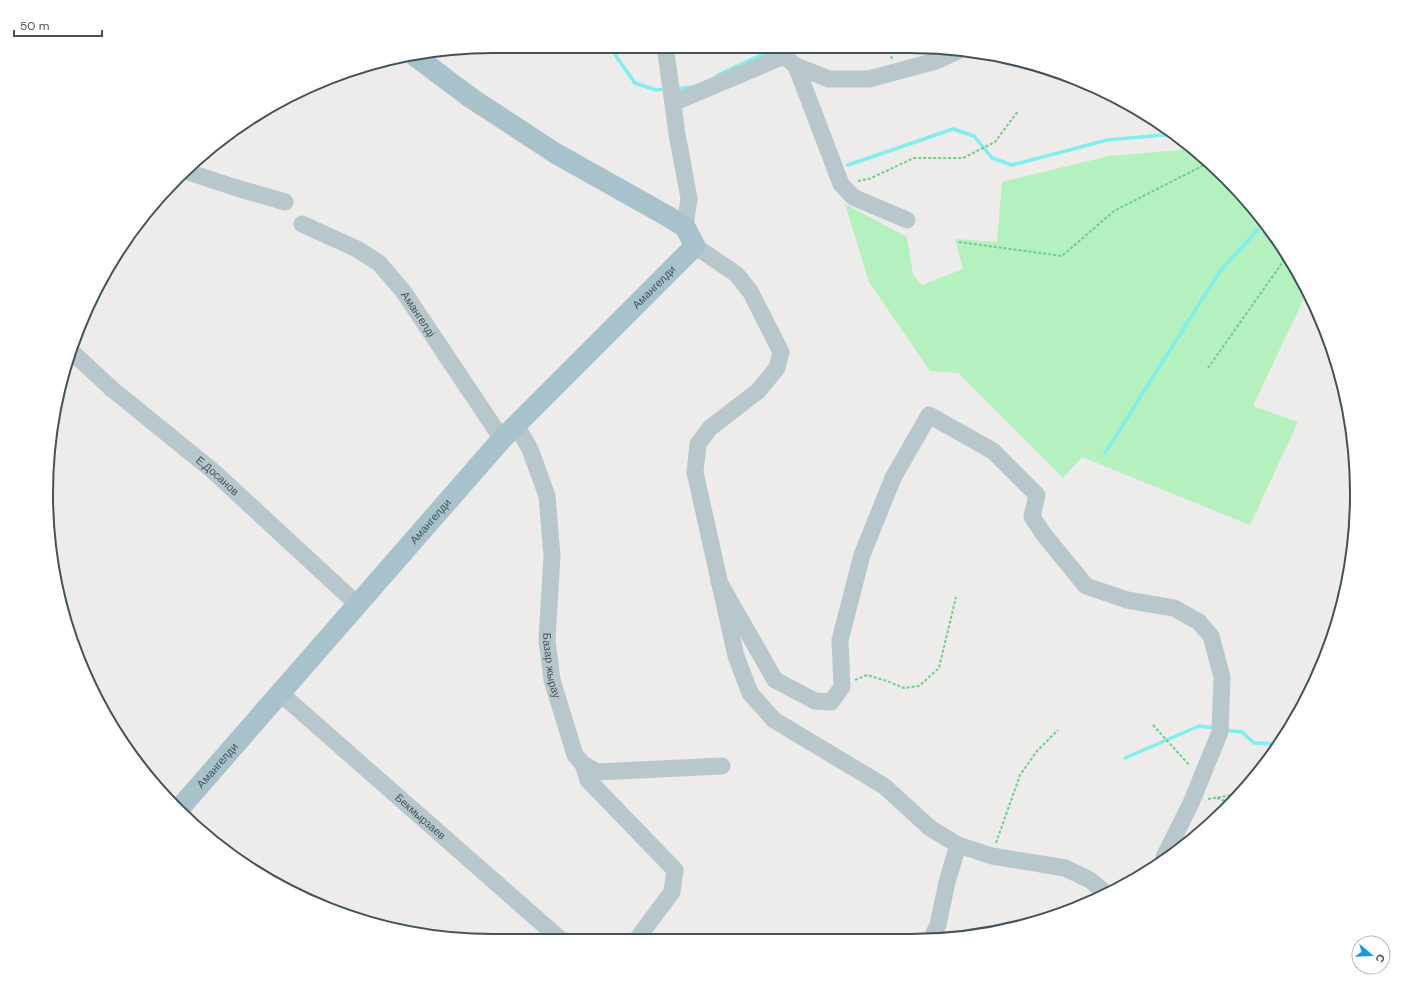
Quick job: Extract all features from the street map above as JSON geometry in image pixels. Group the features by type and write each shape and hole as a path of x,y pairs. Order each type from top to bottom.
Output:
{"main road":[{"path":"419,59 471,98 555,153 670,216 685,227 695,246"},
{"name":"Амангелди","path":"183,806 509,432 695,246"}],"street":[{"path":"666,53 677,134 689,198 685,227"},
{"path":"673,103 784,56 796,66 829,79 869,80 936,61 949,55"},
{"path":"796,66 840,184 853,197 907,220"},
{"path":"191,173 285,202"},
{"name":"Амангелді","path":"302,224 357,249 379,263 403,291 509,432"},
{"path":"695,246 736,274 750,291 781,352 777,368 758,391 710,428 698,444 695,472 736,656 750,693 774,720 884,786 930,828 958,845 992,856 1065,868 1090,880 1102,890"},
{"name":"Е.Досанов","path":"75,355 112,389 213,471 358,605"},
{"path":"719,582 775,680 815,701 831,702 842,687 840,640 862,555 893,478 929,415 993,452 1037,496 1032,517 1045,536 1086,586 1127,600 1174,608 1199,622 1211,636 1222,677 1220,732 1191,803 1167,851"},
{"name":"Базар жырау","path":"509,432 530,449 547,496 552,556 547,640 552,680 575,755 584,764 588,780 675,870 672,892 641,934"},
{"name":"Бекмырзаев","path":"280,693 553,934"},
{"path":"584,764 597,772 722,766"},
{"path":"934,933 938,925 947,882 958,845"}],"path":[{"path":"840,184 869,179 914,158 963,158 995,142 1018,111"},
{"path":"959,242 1062,256 1114,211 1203,165"},
{"path":"1208,368 1283,261"},
{"path":"842,687 867,675 887,680 904,688 920,686 939,668 956,597"},
{"path":"1154,725 1190,765 1198,785"},
{"path":"992,856 1020,775 1037,751 1058,730"},
{"path":"1191,803 1230,796"},
{"path":"1216,798 1225,801"}],"green space":[{"path":"1185,150 1221,182 1259,225 1291,273 1304,298 1253,406 1298,422 1250,525 1082,457 1063,478 958,373 930,371 869,282 845,204 907,237 913,275 922,285 963,269 955,239 997,242 1002,182 1109,156"}],"waterway":[{"path":"614,53 635,83 656,90 667,89"},
{"path":"718,75 766,53"},
{"path":"675,89 692,87"},
{"path":"848,165 953,129 974,136 992,158 1012,165 1107,140 1165,135"},
{"path":"1105,453 1220,271 1260,227"},
{"path":"1125,758 1199,726 1216,728"},
{"path":"1224,730 1242,732 1254,743 1272,744"}]}
